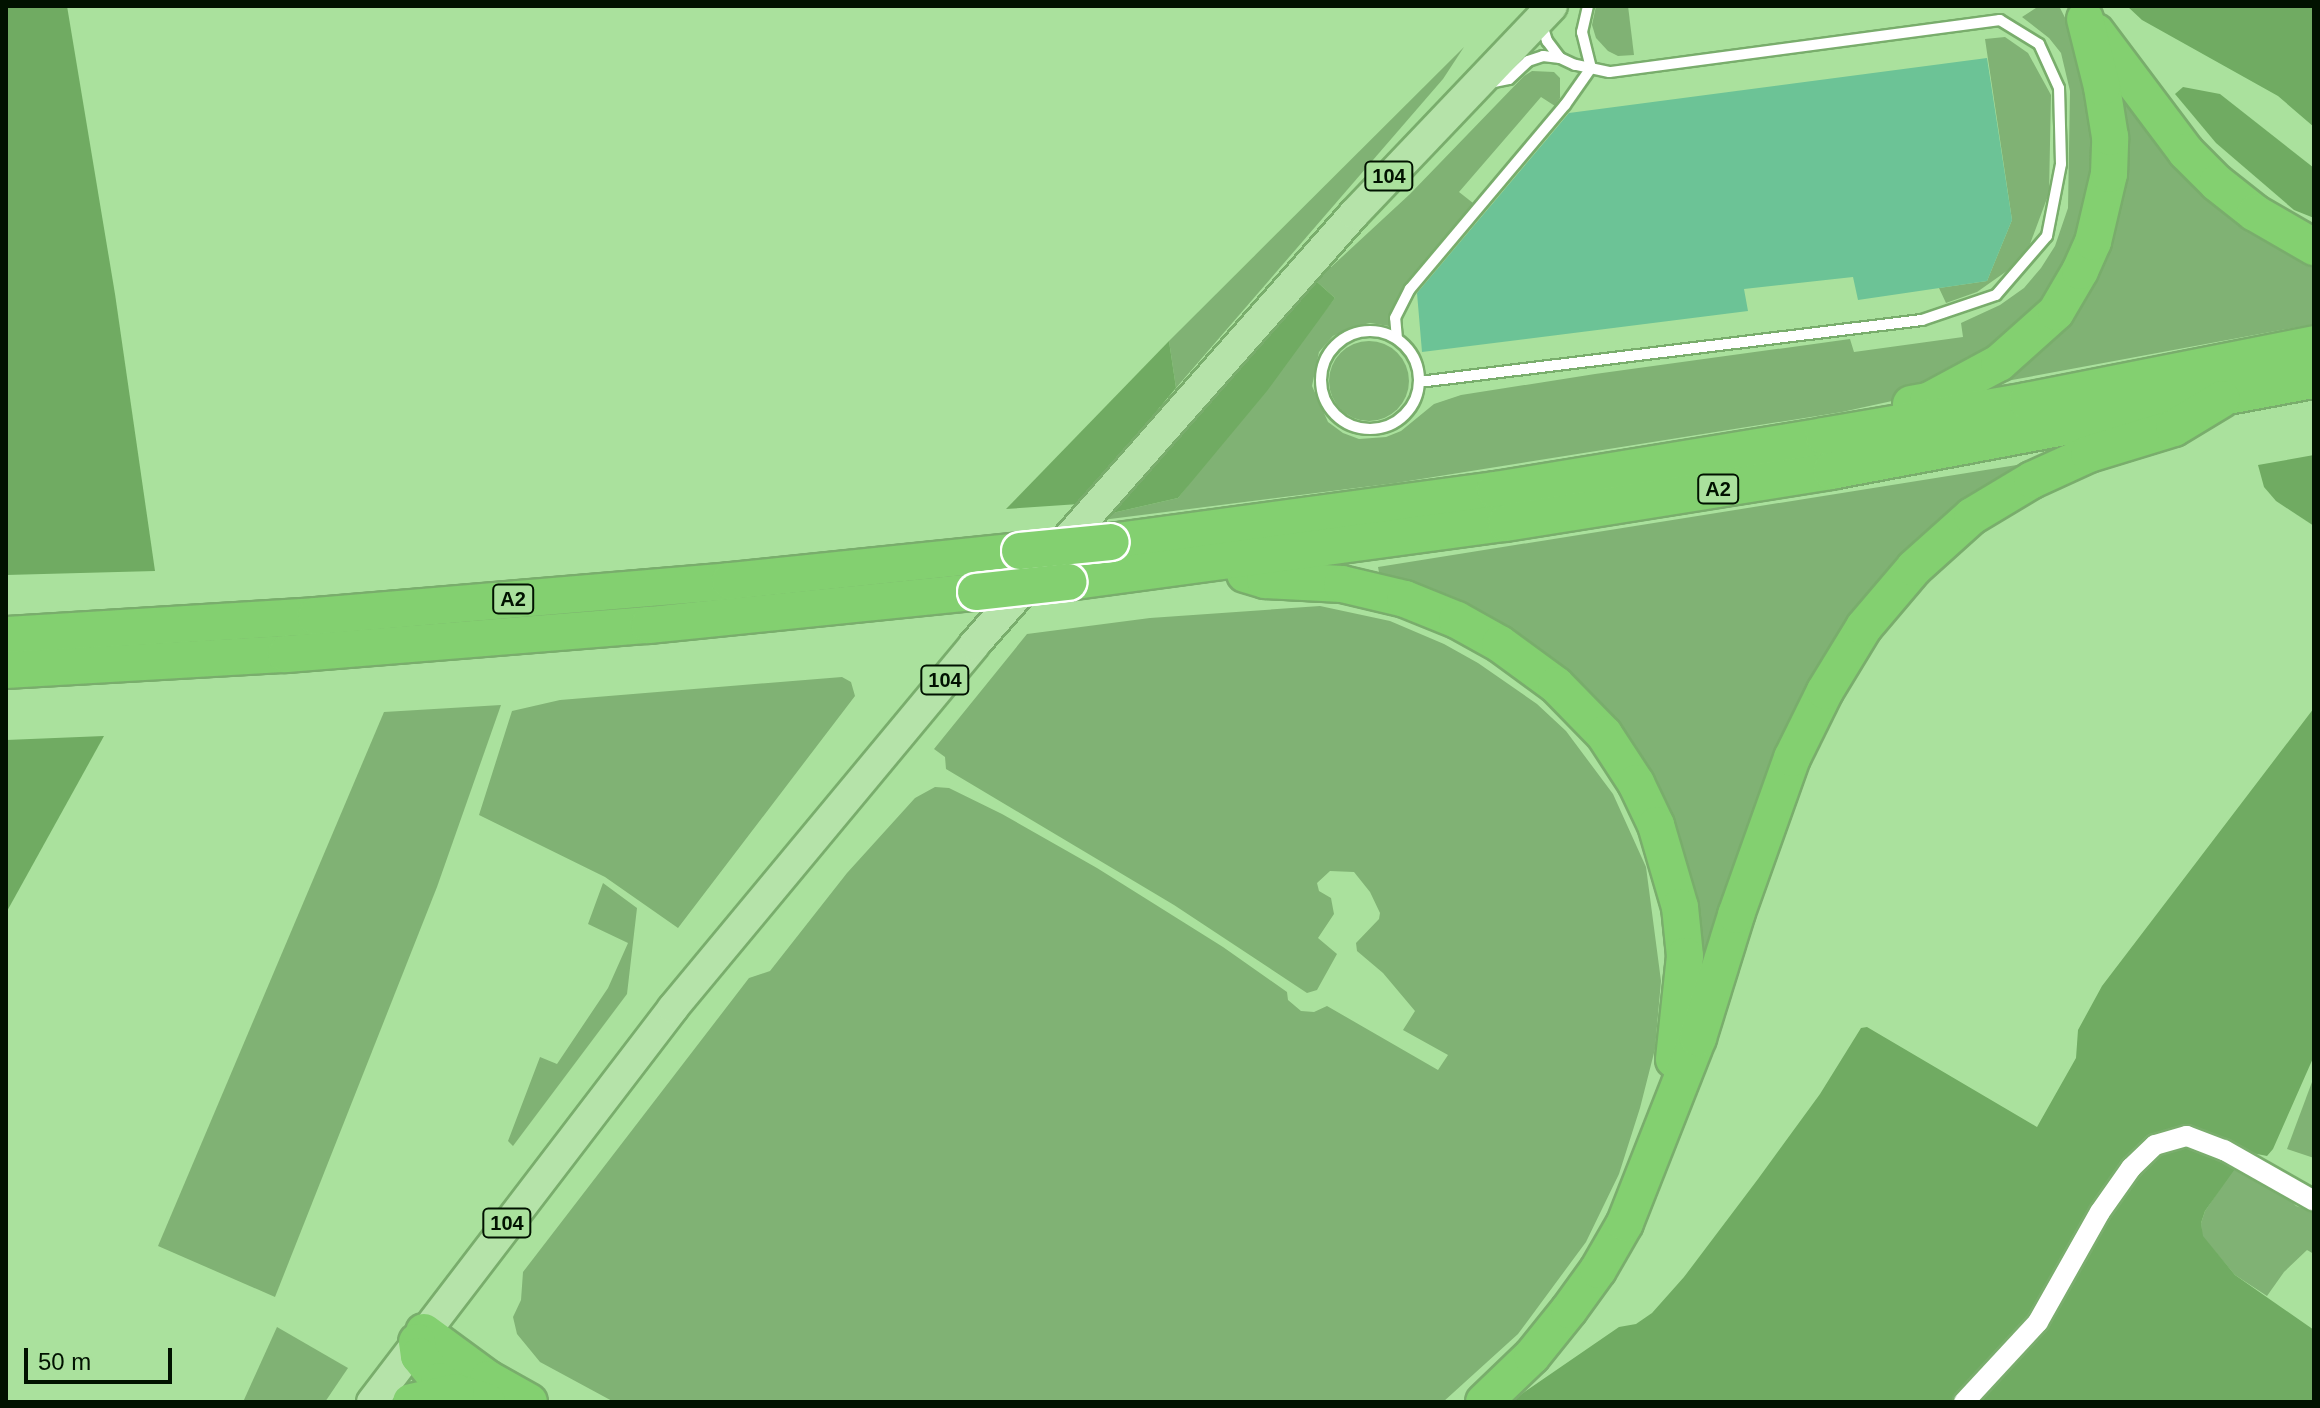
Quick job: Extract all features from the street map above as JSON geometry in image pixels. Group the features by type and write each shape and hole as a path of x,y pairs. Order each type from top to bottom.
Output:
{"highway":[{"path":"2082,12 2186,152 2217,183 2255,213 2314,247"},
{"path":"1824,436 1869,411 1928,401 1977,377 2030,338 2056,312 2093,242 2109,174 2110,137 2102,87 2082,12"},
{"name":"A2","path":"6,635 316,616 667,587 1111,542 1495,490 1824,436 2042,399 2314,344"},
{"name":"A2","path":"6,670 286,654 602,629 1212,565 1815,474 2314,380"},
{"path":"1484,1402 1532,1356 1598,1270 1625,1223 1698,1038 1736,915 1792,758 1825,691 1864,627 1914,568 1972,516 2060,467 2089,454 2174,428 2222,399"},
{"path":"1212,565 1265,580 1342,584 1405,599 1457,620 1500,644 1556,685 1604,734 1636,783 1656,825 1680,907 1685,956 1679,1029 1664,1124"},
{"path":"421,1337 426,1368 471,1397"},
{"path":"421,1337 529,1402"},
{"path":"411,1402 471,1397"}],"main road":[{"name":"104","path":"372,1402 673,1008 974,645 1295,279 1546,12"}],"street":[{"path":"1964,1402 2038,1322 2100,1212 2131,1168 2155,1145 2187,1136 2224,1150 2314,1201"}],"lane":[{"path":"1397,339 1395,318 1410,289 1565,105 1591,68 1582,32 1588,6"},
{"path":"1546,12 1547,41 1560,58"},
{"path":"1419,382 1922,320 1996,295 2047,236 2061,164 2059,88 2039,44 2000,20 1609,72 1543,56 1528,61 1509,79 1475,86"},
{"path":"1366,331 1397,339 1417,365 1419,382 1408,411 1381,428 1350,425 1327,404 1321,374 1326,358 1336,344 1366,331"}],"green space":[{"path":"6,6 67,6 115,294 155,571 6,575"},
{"path":"1596,6 1628,6 1634,55 1618,56 1608,51 1596,38 1592,25"},
{"path":"2039,6 2059,6 2077,41 2102,144 2063,291 1933,392 1842,412 1396,483 1102,520 1108,514 1178,498 1335,298 1316,281 1410,194 1532,71 1554,72 1560,78 1560,98 1555,106 1541,97 1459,192 1473,203 1404,290 1389,326 1370,323 1353,327 1333,336 1319,352 1312,386 1328,422 1343,433 1359,439 1386,437 1401,431 1434,404 1461,395 1595,374 1850,339 1854,352 1963,337 1961,323 2000,305 2024,288 2041,268 2055,246 2068,208 2070,91 2061,53 2049,38 2022,17"},
{"path":"2127,6 2314,6 2314,127 2278,96 2142,20"},
{"path":"2005,37 2028,53 2051,95 2049,193 2030,244 2014,266 1977,292 1946,303 1939,288 1987,281 2012,220 1985,39"},
{"path":"1464,47 1443,79 1176,388 1169,341"},
{"path":"2111,86 2314,261 2314,324 2001,382 2090,289 2109,251 2123,190"},
{"path":"2183,87 2220,94 2314,168 2314,218 2294,210 2216,143 2175,94"},
{"path":"1316,281 1335,298 1267,391 1178,498 1108,514"},
{"path":"1169,341 1176,388 1079,504 1006,509"},
{"path":"1369,341 1384,344 1397,353 1406,366 1409,381 1406,396 1397,409 1384,418 1369,421 1354,418 1341,409 1332,396 1329,381 1332,366 1341,353 1354,344"},
{"path":"2314,455 2314,526 2276,501 2264,487 2258,465"},
{"path":"2042,461 1876,601 1704,989 1636,758 1381,583 1378,567"},
{"path":"1320,606 1390,621 1444,644 1478,663 1537,704 1566,731 1613,794 1646,867 1661,981 1655,1049 1640,1108 1619,1174 1586,1242 1518,1334 1443,1402 614,1402 540,1362 517,1334 513,1317 521,1300 523,1272 749,978 770,971 847,873 915,798 935,787 949,788 1002,814 1097,868 1223,947 1287,992 1288,1000 1301,1011 1314,1012 1327,1006 1438,1070 1448,1055 1403,1030 1415,1011 1383,973 1357,951 1356,943 1379,919 1380,913 1370,892 1354,872 1330,871 1317,883 1319,891 1331,898 1334,914 1318,938 1337,954 1317,990 1307,993 1174,905 946,769 945,757 934,749 1027,634 1150,618"},
{"path":"842,677 851,682 855,696 678,928 605,877 479,815 512,711 560,700"},
{"path":"501,705 437,887 275,1297 158,1246 384,712"},
{"path":"2314,708 2314,1056 2273,1149 2267,1156 2247,1152 2205,1211 2201,1223 2203,1236 2235,1275 2314,1330 2314,1402 1510,1402 1619,1327 1636,1324 1652,1313 1684,1277 1758,1179 1820,1094 1861,1028 1867,1027 2037,1127 2076,1058 2078,1030 2102,986"},
{"path":"104,736 6,913 6,740"},
{"path":"603,883 637,908 627,994 513,1146 508,1141 540,1057 557,1064 608,988 628,943 588,924"},
{"path":"2314,1083 2314,1158 2287,1149"},
{"path":"2237,1164 2272,1180 2296,1206 2314,1212 2314,1254 2307,1250 2284,1272 2267,1296 2235,1275 2202,1236 2201,1223 2205,1211"},
{"path":"277,1327 348,1368 325,1402 243,1402"}],"building":[{"path":"1987,58 2012,220 1987,281 1858,300 1853,277 1744,289 1748,311 1422,352 1417,293 1569,113"}]}
